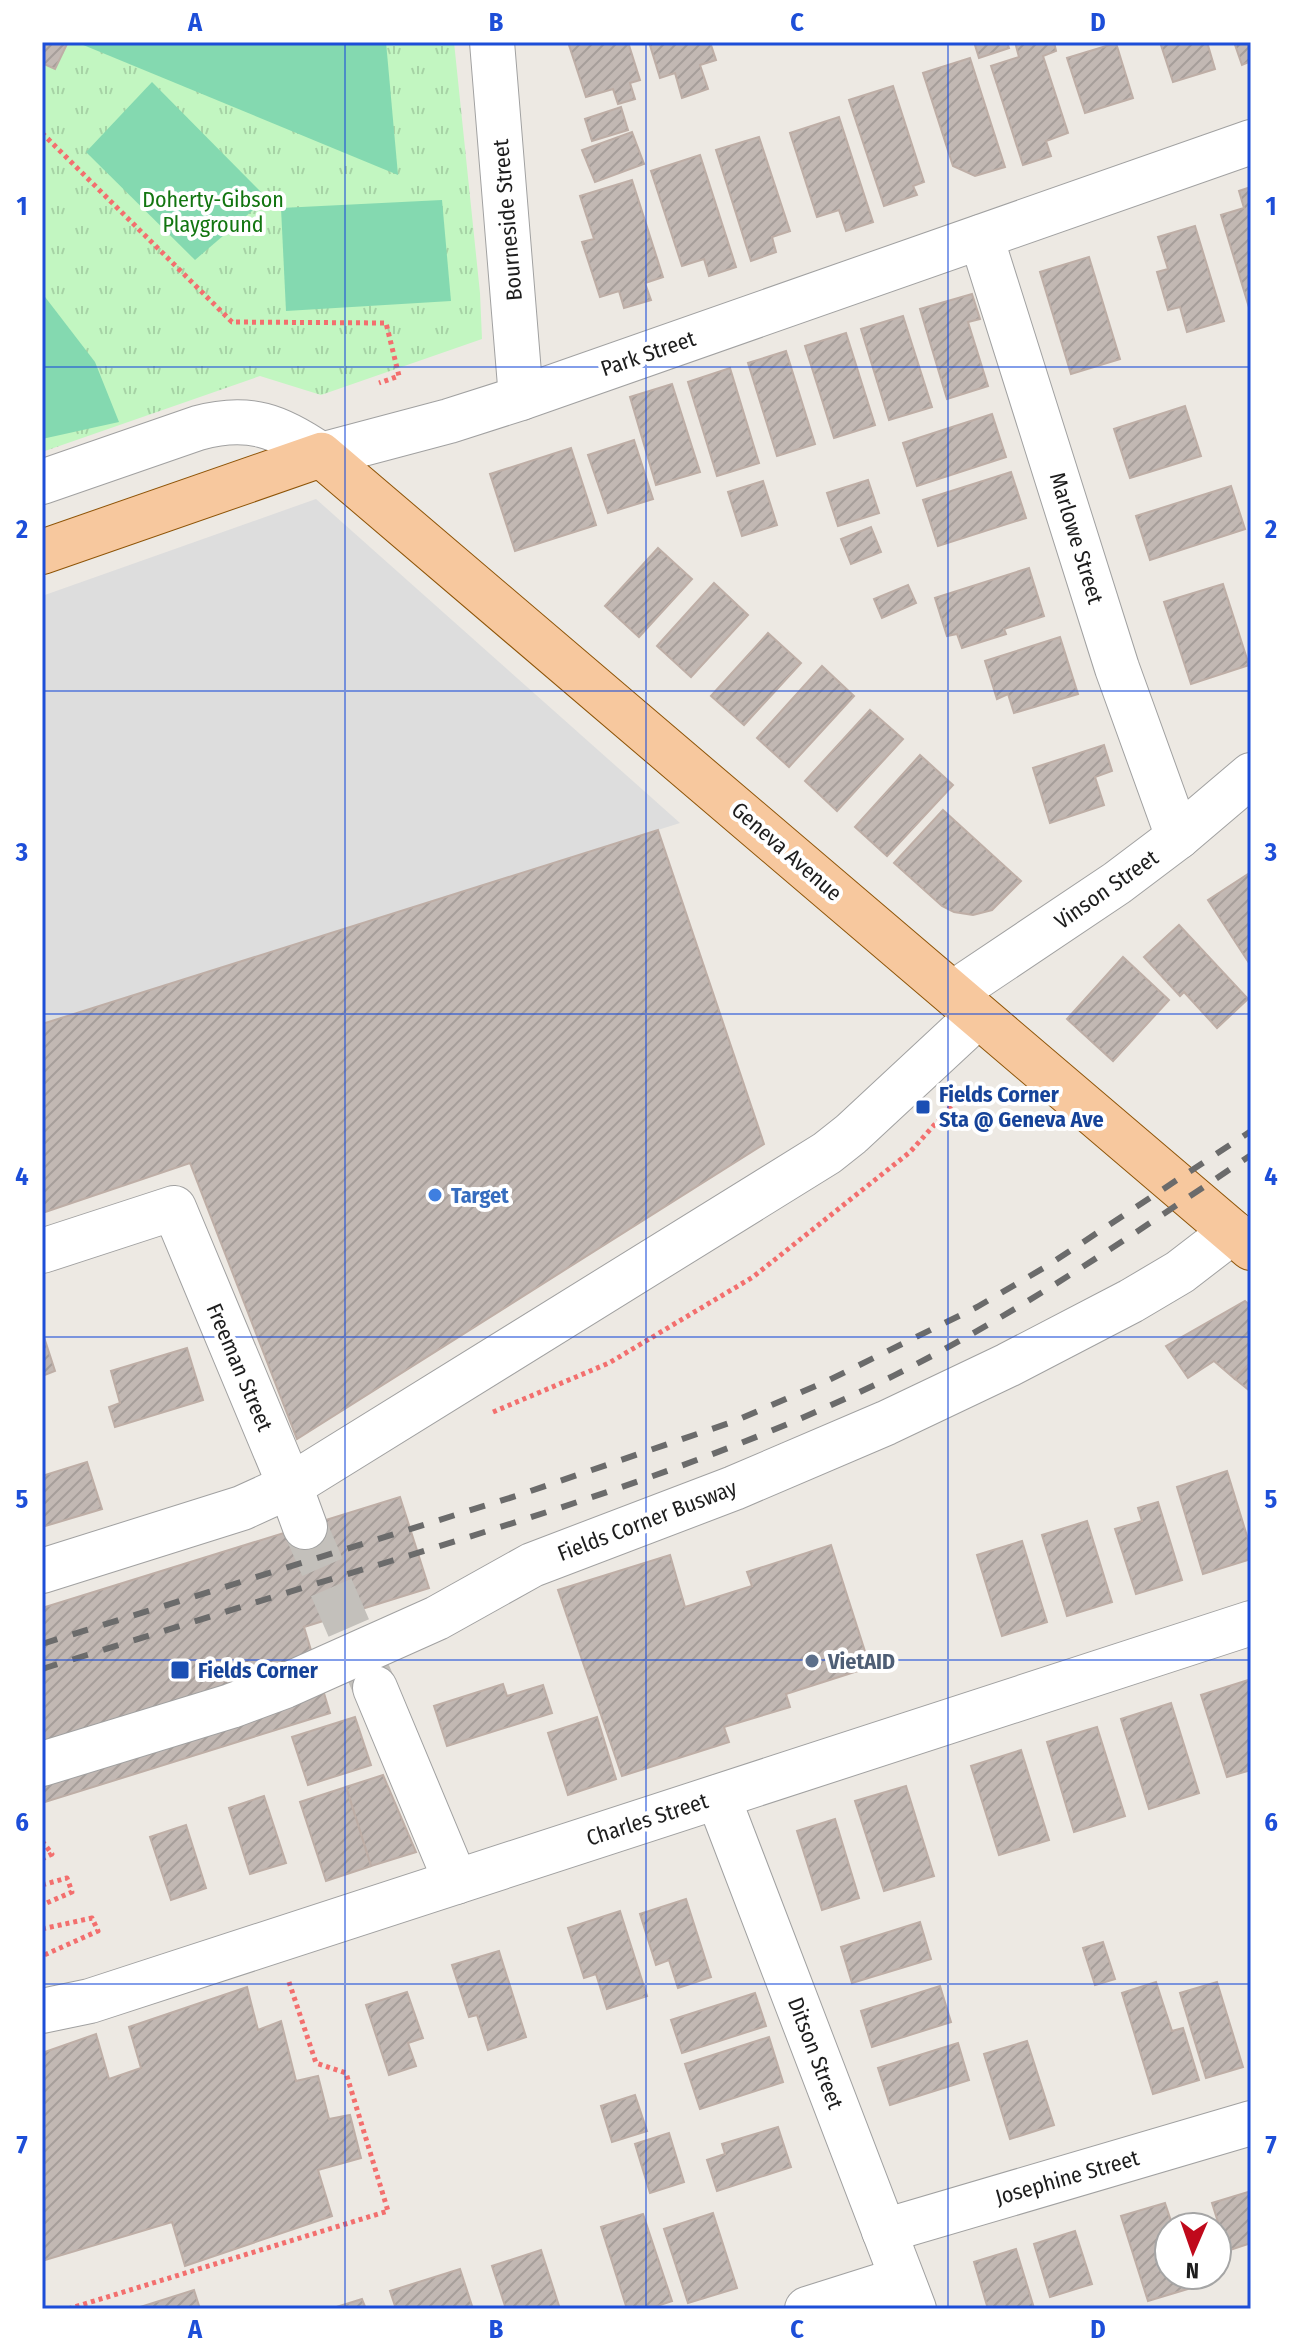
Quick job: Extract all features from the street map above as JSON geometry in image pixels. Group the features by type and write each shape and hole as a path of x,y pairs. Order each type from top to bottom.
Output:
{"main road":[{"name":"Park Street","path":"42,552 321,455"},
{"name":"Geneva Avenue","path":"321,455 1242,1240"}],"street":[{"name":"Bourneside Street","path":"492,42 521,398"},
{"name":"Park Street","path":"321,455 521,398 1251,142"},
{"name":"Marlowe Street","path":"981,237 1117,668 1178,837"},
{"path":"42,482 198,428 224,423 254,422 269,426 321,455"},
{"name":"Vinson Street","path":"965,1004 1178,837 1251,775"},
{"path":"42,1571 242,1508 290,1486 816,1160 851,1134 965,1004"},
{"name":"Freeman Street","path":"42,1251 174,1208 305,1527"},
{"name":"Fields Corner Busway","path":"42,1764 231,1706 285,1686 423,1625 532,1565 669,1514 831,1448 1008,1365 1242,1240"},
{"name":"Charles Street","path":"42,2011 90,2001 1251,1623"},
{"path":"375,1688 456,1882"},
{"name":"Ditson Street","path":"718,1797 908,2294"},
{"name":"Josephine Street","path":"884,2231 1251,2123"},
{"path":"807,2309 908,2294"}],"path":[{"path":"42,133 232,322 386,323 399,376 379,383"},
{"path":"486,1415 609,1363 753,1277 910,1152 978,1077"},
{"path":"42,1841 52,1854 42,1859"},
{"path":"42,1885 67,1878 72,1892 42,1905"},
{"path":"42,1929 92,1918 98,1931 42,1956"},
{"path":"68,2309 388,2211 346,2073 316,2063 275,1941"}],"green space":[{"name":"Doherty-Gibson Playground","path":"42,42 454,42 482,339 321,395 260,376 42,452"},
{"path":"76,42 386,42 398,175"},
{"path":"152,82 267,198 195,260 86,152"},
{"path":"442,200 451,301 286,311 281,208"},
{"path":"42,293 95,362 119,422 42,439"}],"shaded area":[{"path":"316,499 680,823 42,1024 42,596"}],"building":[{"path":"42,42 68,42 55,69 42,63"},
{"path":"568,42 628,42 640,80 630,83 635,99 618,104 613,89 586,97"},
{"path":"649,42 710,42 716,60 700,65 708,89 682,98 675,73 660,78"},
{"path":"974,42 1007,42 1009,48 979,58"},
{"path":"1015,42 1054,42 1056,51 1043,56 1068,133 1046,141 1051,156 1023,165 991,66 1019,57"},
{"path":"1160,42 1207,42 1215,69 1173,82"},
{"path":"1234,42 1251,42 1251,61 1242,65"},
{"path":"1116,43 1133,98 1085,113 1067,58"},
{"path":"970,58 1005,167 975,176 953,166 923,73"},
{"path":"893,86 924,182 913,186 917,195 884,206 849,100"},
{"path":"621,107 628,130 592,141 585,119"},
{"path":"839,117 873,222 846,231 839,210 817,217 790,133"},
{"path":"632,132 644,164 595,182 582,150"},
{"path":"759,137 790,231 772,237 776,252 751,261 716,150"},
{"path":"700,155 736,267 709,276 704,259 682,266 651,171"},
{"path":"632,180 663,277 645,283 651,300 624,308 619,291 600,297 582,242 594,239 580,196"},
{"path":"1251,187 1251,314 1221,215 1244,208 1239,191"},
{"path":"1195,226 1224,321 1187,332 1180,307 1168,310 1157,272 1168,269 1158,237"},
{"path":"1089,257 1120,359 1071,374 1040,272"},
{"path":"972,294 980,319 968,322 988,386 947,399 920,309"},
{"path":"903,316 932,407 889,420 861,329"},
{"path":"846,333 875,425 834,438 805,346"},
{"path":"786,351 815,444 777,456 748,363"},
{"path":"730,368 759,463 717,476 688,382"},
{"path":"672,384 700,472 656,485 630,397"},
{"path":"1185,406 1201,456 1130,478 1114,429"},
{"path":"992,414 1006,457 917,486 903,443"},
{"path":"634,440 653,499 608,513 588,455"},
{"path":"571,448 596,525 515,551 490,474"},
{"path":"1011,472 1026,518 938,546 923,500"},
{"path":"868,480 879,513 838,526 827,493"},
{"path":"763,481 777,525 742,536 728,492"},
{"path":"1231,486 1245,529 1150,560 1136,516"},
{"path":"871,527 881,552 851,564 841,539"},
{"path":"658,548 692,579 639,637 605,606"},
{"path":"1029,568 1044,616 1004,629 1006,634 962,648 957,634 947,636 935,598"},
{"path":"714,583 748,615 691,677 657,646"},
{"path":"1223,584 1249,665 1191,684 1164,602"},
{"path":"908,585 916,603 882,618 874,599"},
{"path":"768,633 801,663 744,725 711,696"},
{"path":"1060,637 1078,694 1014,713 1008,694 997,699 985,661"},
{"path":"822,666 854,696 789,767 757,738"},
{"path":"870,710 903,739 837,811 805,781"},
{"path":"1104,745 1112,771 1095,777 1104,805 1050,823 1033,768"},
{"path":"920,755 953,785 887,856 855,827"},
{"path":"943,810 1021,881 992,910 973,915 954,912 942,906 894,863"},
{"path":"658,830 764,1144 297,1439 190,1163 42,1213 42,1024"},
{"path":"1251,872 1251,966 1208,900"},
{"path":"1179,925 1248,999 1217,1028 1184,992 1180,996 1144,957"},
{"path":"1123,957 1169,1000 1113,1061 1067,1019"},
{"path":"1245,1301 1251,1306 1251,1362 1235,1379 1214,1361 1188,1378 1166,1346"},
{"path":"42,1331 55,1371 42,1376"},
{"path":"187,1348 203,1400 115,1427 109,1407 120,1403 111,1371"},
{"path":"1251,1362 1251,1392 1235,1379"},
{"path":"87,1462 102,1509 42,1527 42,1476"},
{"path":"1227,1471 1251,1549 1251,1559 1203,1574 1177,1487"},
{"name":"Fields Corner","path":"400,1497 429,1588 304,1627 330,1713 42,1803 42,1608"},
{"path":"1158,1502 1182,1580 1136,1594 1115,1529 1142,1521 1138,1508"},
{"path":"1087,1521 1112,1602 1067,1616 1042,1535"},
{"path":"1022,1541 1047,1622 1002,1636 977,1555"},
{"path":"831,1545 870,1667 786,1694 790,1707 724,1727 729,1742 622,1776 558,1590 670,1555 685,1607 752,1586 747,1572"},
{"path":"1251,1679 1251,1770 1227,1777 1201,1695"},
{"path":"503,1684 507,1696 543,1685 552,1713 447,1746 434,1706"},
{"path":"1171,1703 1199,1793 1149,1809 1121,1719"},
{"path":"355,1717 371,1765 308,1785 292,1737"},
{"path":"597,1717 616,1779 568,1795 548,1733"},
{"path":"1097,1727 1125,1816 1074,1832 1047,1742"},
{"path":"1021,1750 1049,1840 999,1855 971,1766"},
{"path":"383,1775 416,1852 371,1866 346,1787"},
{"path":"906,1786 934,1876 884,1891 855,1801"},
{"path":"346,1787 371,1866 326,1881 300,1802"},
{"path":"264,1796 286,1863 250,1874 229,1808"},
{"path":"835,1819 859,1898 822,1910 797,1831"},
{"path":"186,1825 206,1888 171,1900 150,1837"},
{"path":"686,1899 711,1977 678,1988 669,1960 656,1965 640,1914"},
{"path":"620,1911 647,1996 607,2009 596,1974 584,1978 568,1928"},
{"path":"920,1922 931,1959 852,1983 841,1947"},
{"path":"1103,1942 1115,1979 1095,1985 1083,1948"},
{"path":"499,1951 526,2037 488,2050 477,2015 469,2017 452,1965"},
{"path":"1156,1982 1172,2031 1183,2028 1199,2080 1153,2094 1122,1993"},
{"path":"1217,1982 1243,2067 1206,2078 1180,1993"},
{"path":"940,1986 951,2022 872,2047 861,2011"},
{"path":"247,1987 258,2030 281,2021 296,2081 318,2076 329,2119 350,2115 361,2158 318,2170 332,2216 185,2266 172,2222 42,2261 42,2053 96,2034 109,2079 141,2068 129,2027"},
{"path":"407,1992 423,2038 408,2043 416,2066 389,2075 366,2005"},
{"path":"755,1993 766,2026 682,2053 671,2020"},
{"path":"769,2037 783,2082 700,2109 685,2064"},
{"path":"1027,2041 1054,2125 1010,2139 984,2054"},
{"path":"958,2043 969,2080 890,2105 878,2068"},
{"path":"635,2095 647,2131 612,2142 601,2106"},
{"path":"778,2127 791,2167 717,2191 707,2160 725,2154 722,2144"},
{"path":"669,2133 684,2182 650,2193 635,2144"},
{"path":"1251,2191 1251,2243 1233,2249 1233,2211 1214,2211 1212,2203"},
{"path":"1165,2203 1168,2211 1153,2211 1153,2291 1181,2291 1148,2301 1121,2216"},
{"path":"713,2213 737,2288 688,2303 664,2229"},
{"path":"643,2214 672,2301 648,2309 627,2309 601,2227"},
{"path":"1075,2231 1092,2284 1050,2297 1034,2244"},
{"path":"1016,2249 1034,2308 988,2309 974,2262"},
{"path":"541,2250 560,2309 506,2309 492,2266"},
{"path":"460,2269 473,2309 396,2309 390,2291"},
{"path":"194,2290 200,2309 134,2309"},
{"path":"362,2299 366,2309 330,2309"}],"tunnel":[{"path":"305,1527 374,1686"}],"railway":[{"path":"42,1644 516,1496 735,1421 827,1381 977,1307 1047,1266 1251,1131"},
{"path":"42,1669 518,1521 644,1479 768,1432 889,1378 983,1328 1251,1155"}],"place":[{"name":"Fields Corner Sta @ Geneva Ave","path":"923,1107"},
{"name":"Target","path":"435,1195"},
{"name":"VietAID","path":"812,1661"},
{"name":"Fields Corner","path":"180,1670"}]}
